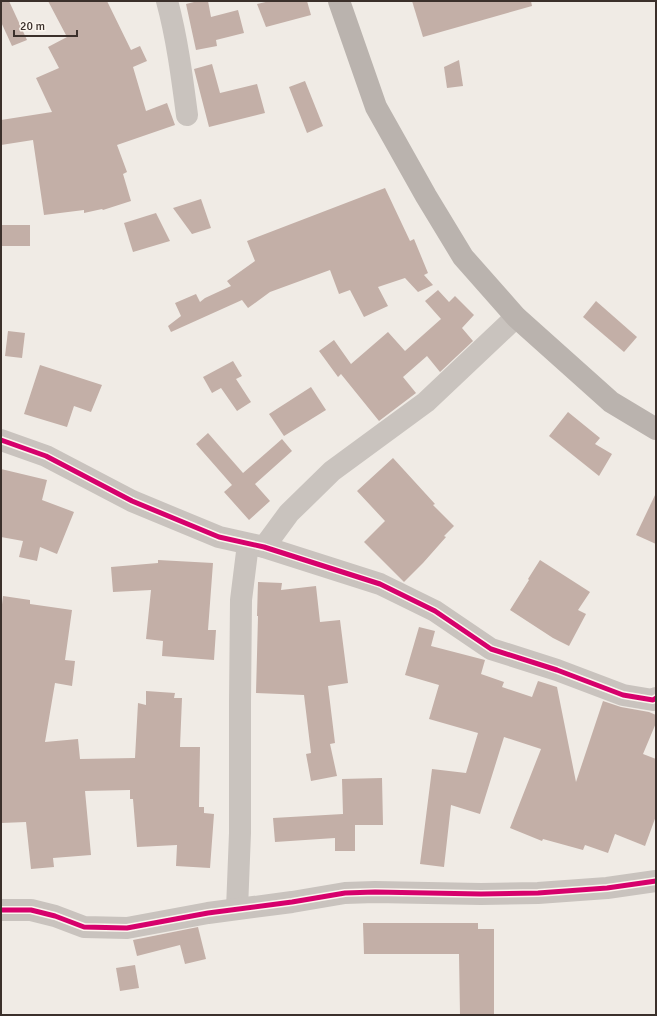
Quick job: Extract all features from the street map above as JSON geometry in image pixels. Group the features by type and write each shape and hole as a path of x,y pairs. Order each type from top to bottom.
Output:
{"main road":[{"path":"339,1 373,100 426,196 463,257 516,317 611,402 656,429"}],"street":[{"path":"166,1 170,14 179,62 187,115"},
{"path":"237,909 240,833 241,600 256,545 332,471 426,402 516,317"},
{"path":"1,440 46,456 132,501 219,537 256,545 380,584 435,611 491,649 557,670 623,695 653,700 656,698"},
{"path":"1,910 32,910 55,916 84,927 127,928 208,913 292,902 345,893 538,893 607,888 656,880"}],"building":[{"path":"1,1 9,1 27,40 12,46 1,22"},
{"path":"48,1 107,1 131,50 140,46 147,61 133,67 146,111 167,103 175,125 117,145 127,172 123,174 131,201 103,210 84,213 84,210 44,215 33,140 1,145 1,120 52,112 36,78 59,68 48,47 67,37"},
{"path":"198,1 208,1 211,17 238,10 244,33 216,40 217,46 196,50 186,4"},
{"path":"270,1 307,1 311,15 266,27 257,4"},
{"path":"412,1 531,1 532,6 423,37"},
{"path":"459,60 463,86 447,88 444,67"},
{"path":"212,64 220,93 257,84 265,113 209,127 194,69"},
{"path":"305,81 323,126 307,133 289,87"},
{"path":"385,188 410,241 414,239 428,273 424,275 433,285 418,292 405,278 378,287 388,306 364,317 350,290 339,294 330,270 270,292 248,308 242,300 171,332 168,326 181,316 175,303 196,294 200,302 205,298 231,286 227,281 255,261 247,241"},
{"path":"201,199 211,228 192,234 173,208"},
{"path":"156,213 170,241 133,252 124,223"},
{"path":"1,225 30,225 30,246 1,246"},
{"path":"438,290 449,302 455,296 474,315 462,328 473,341 440,372 427,356 403,377 416,393 379,421 341,374 338,377 319,351 334,340 351,364 388,332 405,351 441,319 425,301"},
{"path":"596,301 637,337 624,352 583,317"},
{"path":"8,331 25,333 22,358 5,356"},
{"path":"233,361 242,376 236,379 251,402 237,411 221,388 212,393 203,377"},
{"path":"40,365 102,385 91,412 74,406 67,427 24,414"},
{"path":"311,387 326,410 284,436 269,414"},
{"path":"568,412 600,438 595,444 612,454 599,476 549,436"},
{"path":"208,433 243,473 282,439 292,451 255,484 270,501 249,520 224,492 232,485 196,444"},
{"path":"393,458 435,504 433,505 454,526 444,536 446,537 423,563 404,582 364,542 385,521 357,491"},
{"path":"1,469 47,480 42,500 74,512 57,554 40,547 37,561 19,557 23,541 1,537"},
{"path":"656,493 656,544 636,535"},
{"path":"158,560 213,563 208,630 216,630 214,660 162,656 163,641 146,639 151,590 113,592 111,567 158,563"},
{"path":"540,560 590,592 578,610 586,614 569,646 553,638 510,610"},
{"path":"258,582 282,583 281,590 316,586 320,622 340,620 348,683 328,686 335,743 330,744 337,776 311,781 306,754 311,753 304,695 256,693"},
{"path":"3,596 30,600 30,604 72,610 65,660 75,661 72,686 55,683 45,742 78,739 80,759 135,758 138,703 146,705 146,691 175,693 174,698 182,698 180,747 200,747 199,807 204,807 204,813 214,814 210,868 176,866 177,845 137,847 133,799 130,799 130,790 85,791 91,855 53,858 54,867 31,869 26,822 1,823 1,613"},
{"path":"419,627 435,631 431,646 485,660 481,674 504,682 502,687 532,697 538,681 557,687 576,782 603,701 621,707 649,712 656,715 656,723 643,754 656,759 656,816 645,846 615,834 608,853 585,845 583,850 543,839 542,841 510,828 541,749 504,737 480,814 451,805 444,867 420,864 432,769 466,773 478,733 429,719 439,685 405,675"},
{"path":"382,778 383,825 355,825 355,851 335,851 335,838 275,842 273,818 343,814 342,779"},
{"path":"363,923 478,923 478,929 494,929 494,1015 460,1015 459,954 364,954"},
{"path":"198,927 206,959 185,964 180,945 137,956 133,940"},
{"path":"135,965 139,988 120,991 116,968"}],"cycle path":[{"path":"1,440 46,456 132,501 219,537 264,547 380,584 435,611 491,649 557,670 623,695 653,700 656,698"},
{"path":"1,910 31,910 55,916 84,927 127,928 208,913 292,902 345,893 538,893 607,888 656,881"}]}
